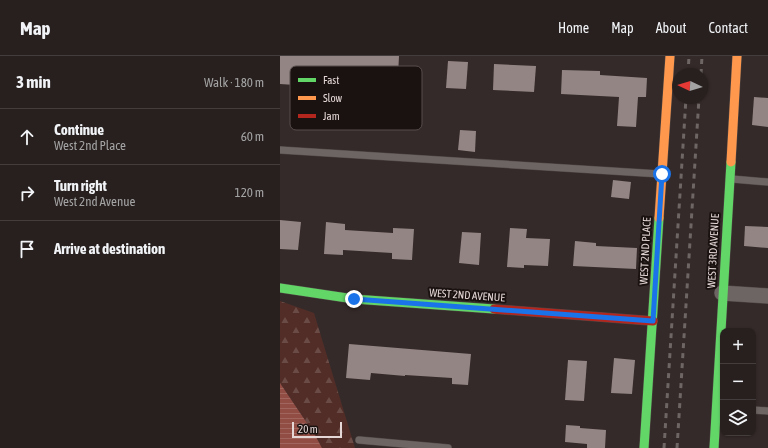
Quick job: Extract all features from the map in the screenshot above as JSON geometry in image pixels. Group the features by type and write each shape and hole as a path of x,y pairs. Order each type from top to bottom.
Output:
{"street":[{"name":"WEST 2ND PLACE","path":"644,448 670,56"},
{"name":"WEST 3RD AVENUE","path":"720,400 722,293 737,56"},
{"name":"WEST 2ND AVENUE","path":"280,288 343,298 653,321"},
{"path":"722,293 768,296"},
{"name":"WEST 3RD AVENUE","path":"714,448 720,408"}],"lane":[{"path":"280,150 662,174"},
{"path":"729,179 768,182"},
{"path":"756,410 768,411"},
{"path":"359,440 448,448"}],"green space":[{"path":"280,301 314,313 355,448 322,448 280,383"}],"shaded area":[{"path":"280,383 315,435 322,448 280,448"}],"building":[{"path":"280,56 399,56 398,66 290,66 290,85 280,84"},
{"path":"448,61 468,62 466,89 446,88"},
{"path":"494,64 536,66 534,92 493,90"},
{"path":"562,70 600,71 600,75 647,78 646,97 638,97 636,127 617,126 619,97 561,94"},
{"path":"754,97 768,98 768,127 752,125"},
{"path":"460,130 476,131 475,152 458,150"},
{"path":"613,180 631,182 629,199 611,197"},
{"path":"280,220 301,222 298,250 280,249"},
{"path":"326,222 345,224 345,230 393,233 393,228 414,229 412,260 392,259 392,253 343,250 343,255 324,254"},
{"path":"745,226 768,227 768,248 744,246"},
{"path":"510,228 527,229 526,238 550,239 548,266 524,265 524,268 507,267"},
{"path":"462,232 481,233 479,265 459,263"},
{"path":"575,241 596,243 596,246 637,248 636,269 573,266"},
{"path":"349,344 471,354 468,385 452,384 452,378 371,373 370,380 346,378"},
{"path":"614,358 635,360 632,394 611,393"},
{"path":"568,360 587,361 584,401 565,400"},
{"path":"566,425 580,426 580,428 606,430 605,448 587,448 587,444 565,442"}],"railway":[{"path":"688,68 689,56"},
{"path":"701,68 702,56"},
{"path":"664,448 686,104"},
{"path":"677,448 699,104"}],"traffic: fast":[{"path":"714,448 731,162"},
{"path":"644,448 659,218"},
{"path":"280,288 354,299 494,309"}],"traffic: slow":[{"path":"659,218 670,56"},
{"path":"731,162 737,56"}],"traffic: jam":[{"path":"494,309 653,321"}],"route":[{"path":"354,299 653,321 662,174"}]}
